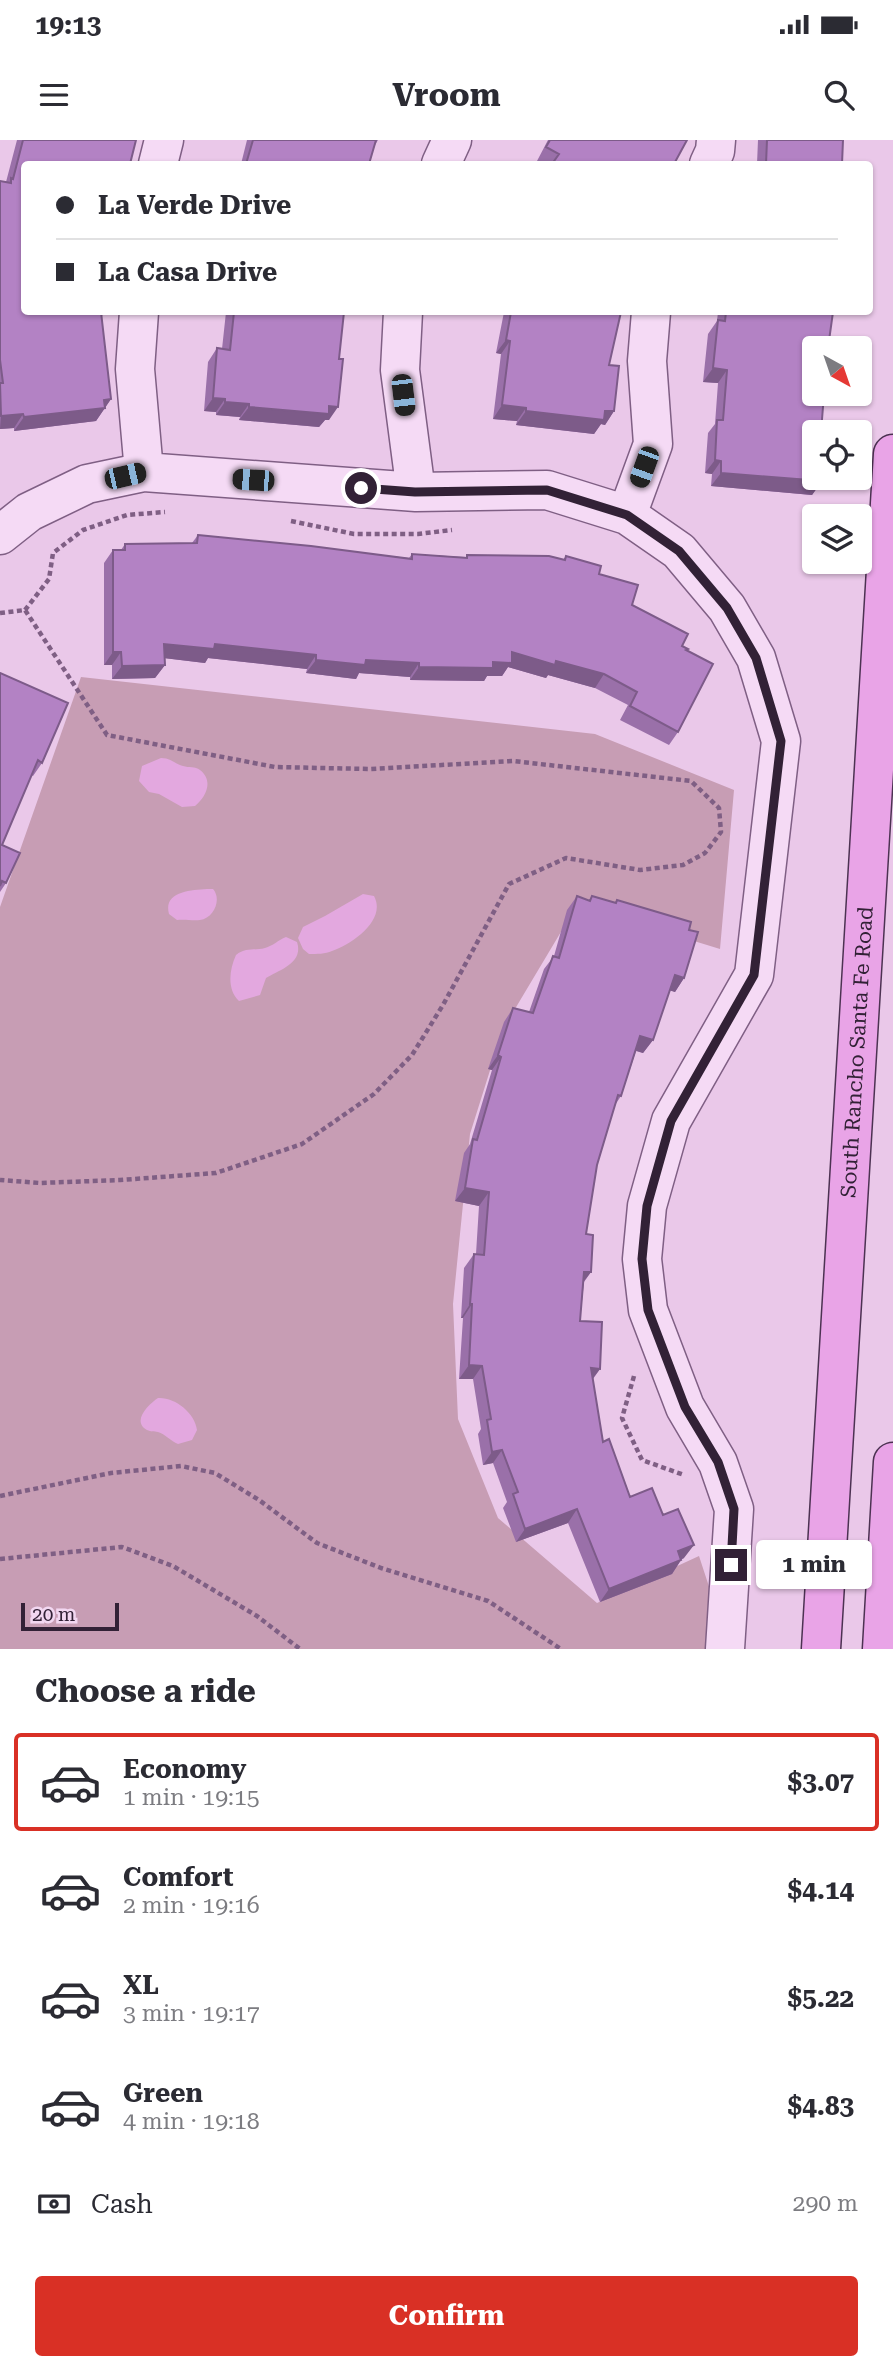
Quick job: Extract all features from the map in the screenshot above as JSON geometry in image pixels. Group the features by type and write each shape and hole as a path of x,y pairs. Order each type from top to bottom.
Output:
{"main road":[{"name":"South Rancho Santa Fe Road","path":"821,1649 893,454"},
{"path":"882,1649 893,1462"}],"street":[{"path":"159,161 164,140"},
{"path":"442,161 452,140"},
{"path":"710,161 716,140"},
{"path":"139,315 135,369 144,472"},
{"path":"402,315 400,370 415,492"},
{"path":"627,515 653,444 647,361 651,315"},
{"path":"0,535 29,512 87,484 144,472 415,492 547,490 627,515 679,551 727,608 756,658 781,741 754,975 671,1121 647,1206 642,1259 648,1310 685,1407 718,1462 734,1509 725,1649"}],"path":[{"path":"0,613 25,610 49,579 53,553 83,530 127,515 166,512"},
{"path":"287,520 354,534 418,534 454,530"},
{"path":"0,1180 40,1183 120,1181 216,1172 302,1144 374,1094 412,1055 443,1005 509,884 566,858 640,870 683,865 705,853 721,832 719,808 691,781 513,761 370,769 275,767 107,735 25,610"},
{"path":"632,1367 635,1380 622,1418 642,1461 685,1475"},
{"path":"0,1496 111,1473 181,1466 215,1473 259,1500 317,1543 382,1569 488,1601 561,1649"},
{"path":"0,1559 122,1547 173,1566 257,1616 300,1649"}],"shaded area":[{"path":"81,677 595,734 734,790 720,949 577,905 503,1029 470,1134 453,1304 458,1419 498,1518 597,1603 699,1556 717,1611 716,1649 0,1649 0,907"}],"sand":[{"path":"161,758 196,768 204,774 207,789 195,806 182,807 159,794 149,792 139,781 142,766"},
{"path":"213,889 216,893 217,903 213,912 205,919 177,920 169,914 168,907 174,897"},
{"path":"363,894 374,896 376,914 358,937 340,948 321,954 309,954 303,949 298,938 303,927"},
{"path":"286,937 297,942 294,961 266,978 260,995 239,1001 232,991 230,980 236,955 247,950 268,947"},
{"path":"158,1398 171,1400 188,1412 197,1430 192,1440 178,1444 161,1433 148,1431 143,1426 143,1413"}],"building":[{"path":"23,140 136,140 131,161 21,161 21,315 101,315 111,399 104,400 105,408 24,417 23,414 1,416 0,383 3,383 0,360 0,181 11,183 11,178 13,179"},
{"path":"253,140 376,140 370,161 247,161"},
{"path":"550,140 687,140 676,161 554,161 559,154 546,147"},
{"path":"767,140 843,140 842,161 766,161"},
{"path":"234,315 344,315 338,407 329,406 329,414 249,407 249,404 213,398 217,348 230,350"},
{"path":"510,315 620,315 609,365 619,366 614,411 605,411 604,420 526,411 526,408 502,405 510,341 506,340"},
{"path":"726,315 833,315 830,336 802,336 802,406 823,406 822,420 802,420 802,479 721,473 721,461 715,460 717,420 723,420 727,370 713,368 718,320 725,321"},
{"path":"198,535 412,559 412,554 467,558 467,555 549,556 565,560 566,556 601,566 599,574 638,585 632,605 688,634 682,646 713,664 678,732 630,706 637,692 604,674 556,661 555,665 512,652 512,663 493,662 493,668 419,667 419,663 366,660 365,665 316,660 316,655 215,644 214,649 164,644 165,665 122,666 121,652 113,652 113,550 125,550 125,544 197,543"},
{"path":"0,673 68,703 42,763 38,760 2,845 20,853 6,883 2,881 0,886"},
{"path":"577,896 590,901 592,896 616,903 617,900 691,922 689,930 698,932 684,978 675,975 653,1040 640,1036 621,1096 618,1095 597,1165 586,1234 593,1235 591,1272 584,1272 580,1321 602,1322 600,1369 591,1368 603,1442 609,1439 630,1497 652,1488 663,1515 678,1509 694,1545 678,1551 681,1560 609,1589 577,1509 525,1529 513,1494 518,1492 502,1450 492,1452 487,1420 491,1419 482,1366 469,1365 474,1254 484,1255 489,1192 465,1188 473,1139 477,1140 501,1057 498,1055 513,1008 533,1013 553,956 559,958"}],"route":[{"path":"361,488 415,492 547,490 627,515 679,551 727,608 756,658 781,741 754,975 671,1121 647,1206 642,1259 648,1310 685,1407 718,1462 734,1509 731,1565"}]}
